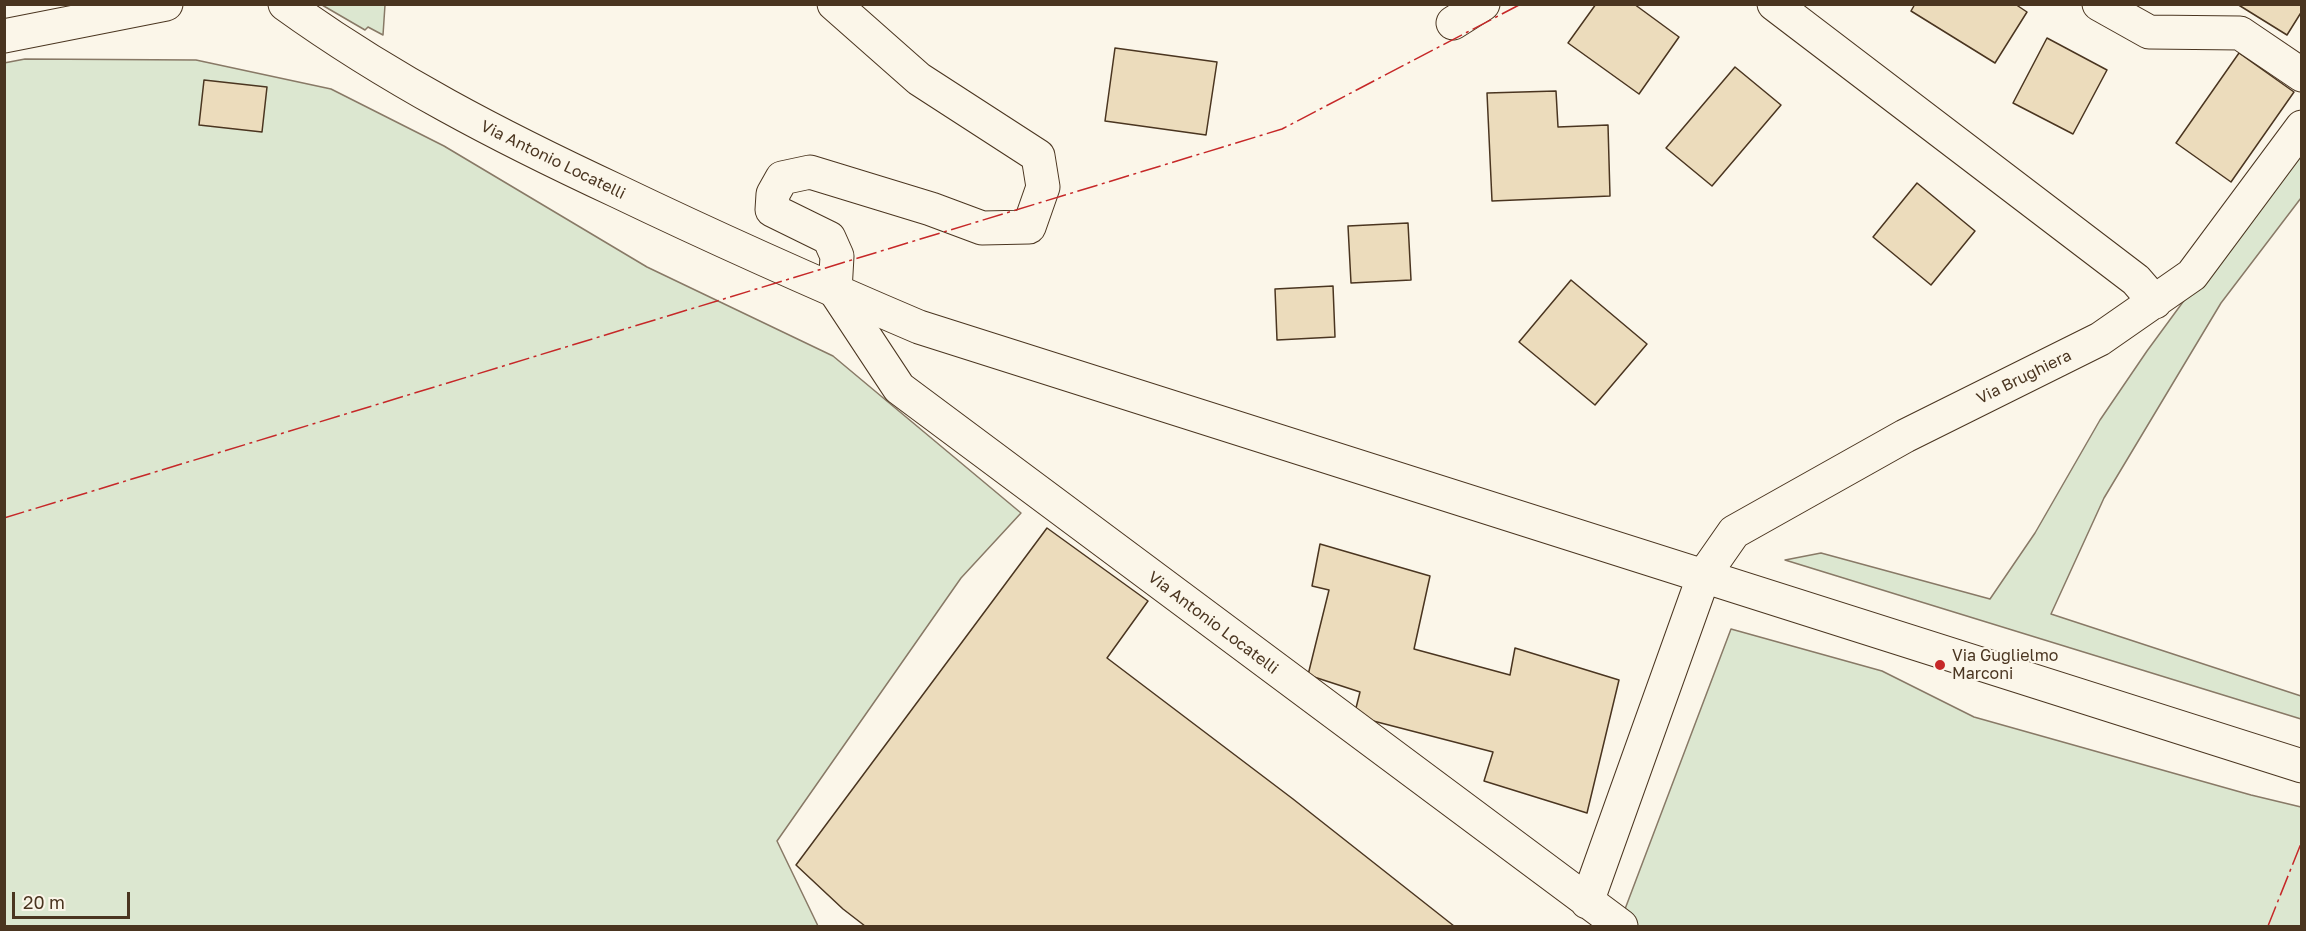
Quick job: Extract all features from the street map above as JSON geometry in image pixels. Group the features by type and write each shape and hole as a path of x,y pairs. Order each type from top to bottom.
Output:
{"street":[{"path":"4,36 166,4"},
{"name":"Via Antonio Locatelli","path":"285,4 341,44 456,113 717,239 919,327 966,344 1704,575"},
{"path":"834,4 919,79 1038,156 1043,187 1029,227 982,228 931,209 810,172 782,178 773,194 772,210 829,238 837,256 835,291"},
{"path":"1453,23 1483,4"},
{"path":"1774,4 2136,280 2155,302"},
{"path":"2099,4 2149,32 2240,33 2301,75"},
{"name":"Via Brughiera","path":"1587,902 1704,575 1734,532 1905,436 2100,339 2155,302 2192,275 2301,127"},
{"name":"Via Antonio Locatelli","path":"835,291 899,388 1621,927"},
{"path":"1704,575 2301,766"}],"green space":[{"path":"322,5 385,5 383,35 368,27 365,30"},
{"path":"25,59 196,60 331,89 444,146 647,267 833,356 1021,513 961,578 777,841 818,926 5,926 4,63"},
{"path":"2301,141 2301,198 2221,303 2104,498 2051,614 2301,696 2301,719 1785,560 1821,553 1990,599 2035,533 2100,420 2147,351"},
{"path":"1731,629 1882,671 1974,717 2301,807 2301,926 1635,926 1622,917"}],"building":[{"path":"1596,4 1634,4 1679,37 1639,94 1568,43"},
{"path":"1915,4 2015,4 2027,12 1995,63 1911,11"},
{"path":"2237,4 2302,4 2302,11 2287,35"},
{"path":"2047,38 2107,70 2073,134 2013,103"},
{"path":"1115,48 1217,62 1206,135 1105,121"},
{"path":"2239,53 2294,92 2231,182 2176,143"},
{"path":"1735,67 1781,105 1712,186 1666,148"},
{"path":"204,80 267,87 262,132 199,125"},
{"path":"1556,91 1558,127 1608,125 1610,196 1492,201 1487,93"},
{"path":"1917,183 1975,231 1931,285 1873,237"},
{"path":"1408,223 1411,280 1351,283 1348,226"},
{"path":"1571,280 1647,344 1595,405 1519,342"},
{"path":"1333,286 1335,337 1277,340 1275,289"},
{"path":"1047,528 1148,601 1107,658 1293,799 1454,926 865,926 843,909 796,865"},
{"path":"1320,544 1430,576 1414,649 1510,675 1515,648 1619,680 1587,813 1484,781 1493,752 1354,716 1360,692 1308,675 1329,590 1312,586"}],"power":[{"path":"4,518 1282,129 1521,4"},
{"path":"2268,926 2302,841"}],"place":[{"name":"Via Guglielmo Marconi","path":"1940,665"}]}
